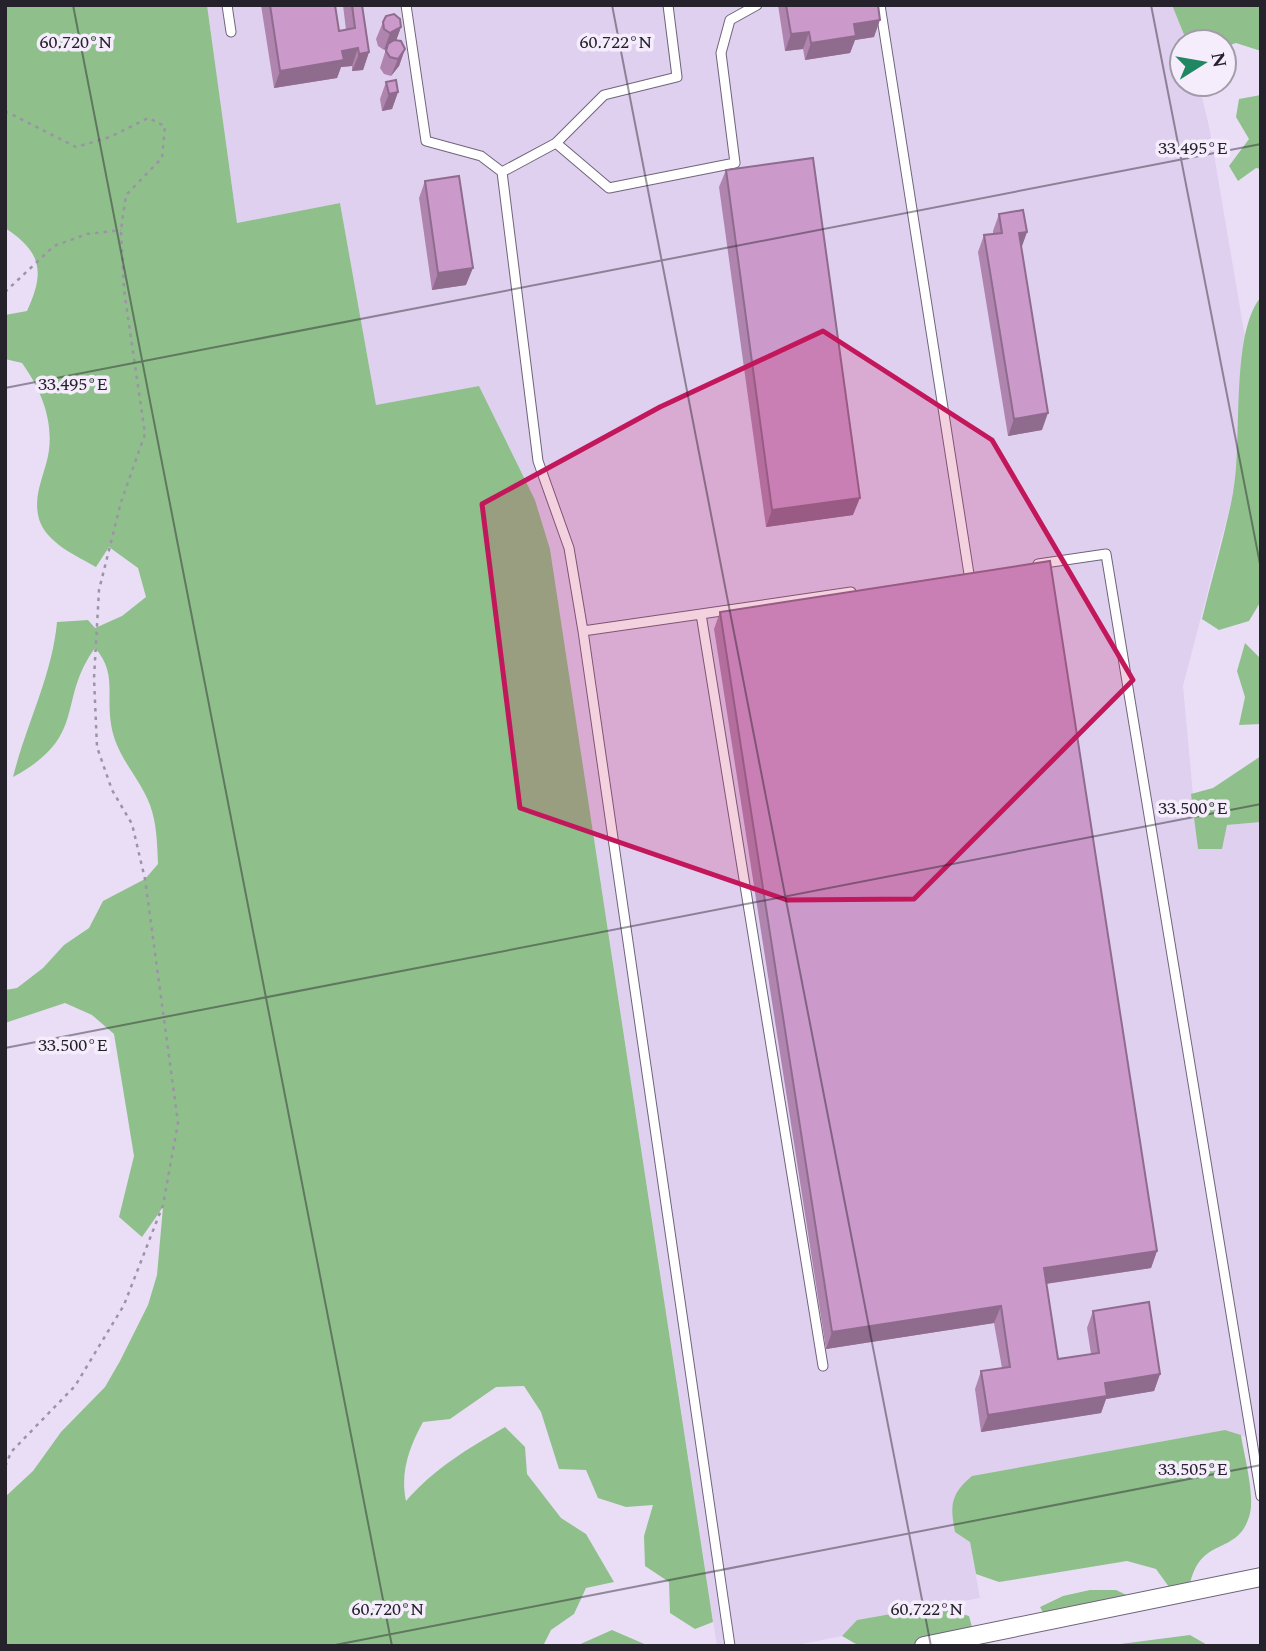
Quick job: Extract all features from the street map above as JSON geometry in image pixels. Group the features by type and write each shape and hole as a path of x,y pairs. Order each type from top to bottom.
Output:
{"street":[{"path":"924,1646 1261,1577"}],"lane":[{"path":"227,5 230,32"},
{"path":"406,5 426,141 481,156 502,172 538,461 569,548 583,631 730,1646"},
{"path":"502,172 556,142 604,95 677,77 668,5"},
{"path":"556,142 609,188 735,163 721,53 730,20 757,5"},
{"path":"880,5 969,574"},
{"path":"1024,566 1106,554 1261,1496"},
{"path":"955,576 982,572"},
{"path":"583,631 862,590"},
{"path":"701,614 823,1366"}],"path":[{"path":"5,111 76,148 110,137 148,118 165,126 162,158 125,195 121,230 124,290 145,434 121,502 99,590 94,629 97,747 112,790 132,824 145,879 178,1123 163,1205 124,1305 75,1386 11,1452 5,1468"},
{"path":"5,292 54,246 87,234 121,230"}],"highlighted area":[{"path":"823,331 992,440 1133,680 914,899 787,900 520,808 482,504 660,407"}],"shaded area":[{"path":"207,5 1172,5 1181,28 1168,28 1168,98 1202,98 1245,337 1234,491 1183,686 1198,849 1227,825 1261,822 1261,1442 1225,1430 970,1542 980,1598 857,1620 842,1636 792,1646 717,1646 550,549 535,500 479,386 376,406 340,203 237,223"}],"green space":[{"path":"5,5 207,5 237,223 340,203 376,405 479,386 535,500 550,549 713,1622 695,1629 670,1613 669,1582 645,1566 644,1536 653,1505 626,1507 598,1498 586,1470 559,1469 541,1412 524,1386 496,1387 450,1419 423,1422 407,1460 404,1490 406,1501 440,1469 505,1427 525,1447 527,1474 561,1518 586,1534 614,1582 586,1588 574,1614 551,1630 543,1646 5,1646 5,1497 33,1471 61,1432 105,1387 120,1361 148,1305 157,1275 163,1207 142,1237 119,1217 134,1156 114,1034 92,1015 65,1003 5,1023 5,990 17,988 43,968 64,945 89,928 103,901 145,879 158,864 152,812 114,736 108,675 102,657 95,648 83,667 62,732 37,762 13,777 50,662 57,622 88,620 95,628 122,616 146,597 138,568 109,547 96,567 55,542 39,519 38,492 50,438 47,415 40,393 22,363 5,359 5,315 27,311 38,274 37,264 27,246 5,228"},
{"path":"1172,5 1257,5 1261,7 1261,51 1238,44 1238,28 1181,28"},
{"path":"1261,95 1261,169 1256,168 1238,181 1229,166 1249,139 1236,117 1239,99"},
{"path":"1261,297 1261,601 1249,621 1219,630 1202,619 1233,493 1245,336 1251,314"},
{"path":"1245,643 1261,659 1261,724 1239,725 1245,697 1237,671"},
{"path":"1261,756 1261,822 1227,825 1222,849 1198,849 1191,794 1213,788"},
{"path":"1225,1430 1241,1435 1251,1509 1243,1530 1198,1563 1188,1598 1169,1587 1156,1569 1127,1561 999,1582 976,1574 970,1542 955,1532 953,1501 959,1489 972,1476"},
{"path":"1090,1590 1116,1590 1135,1599 1045,1616 1040,1607 1063,1596"},
{"path":"936,1606 969,1616 972,1627 934,1641 904,1646 862,1646 842,1636 857,1620"},
{"path":"612,1630 649,1646 576,1646"},
{"path":"1190,1635 1209,1646 1105,1646"}],"building":[{"path":"270,5 335,5 339,31 355,28 352,5 362,5 369,52 359,54 358,48 342,51 344,60 280,71"},
{"path":"786,5 878,5 880,20 854,24 856,36 811,43 809,32 791,34"},
{"path":"394,14 400,19 401,27 390,33 384,29 383,22 386,16"},
{"path":"394,40 401,41 405,49 398,59 390,57 386,51 388,44"},
{"path":"396,80 398,92 389,94 386,82"},
{"path":"813,158 860,498 772,510 726,170"},
{"path":"459,176 473,268 438,273 425,181"},
{"path":"1023,210 1027,232 1019,233 1048,413 1014,419 984,235 1002,233 999,214"},
{"path":"1050,561 1157,1251 1044,1268 1058,1359 1099,1353 1093,1311 1149,1302 1160,1374 1105,1383 1107,1396 988,1415 981,1371 1010,1367 1001,1306 832,1332 720,612"}]}
